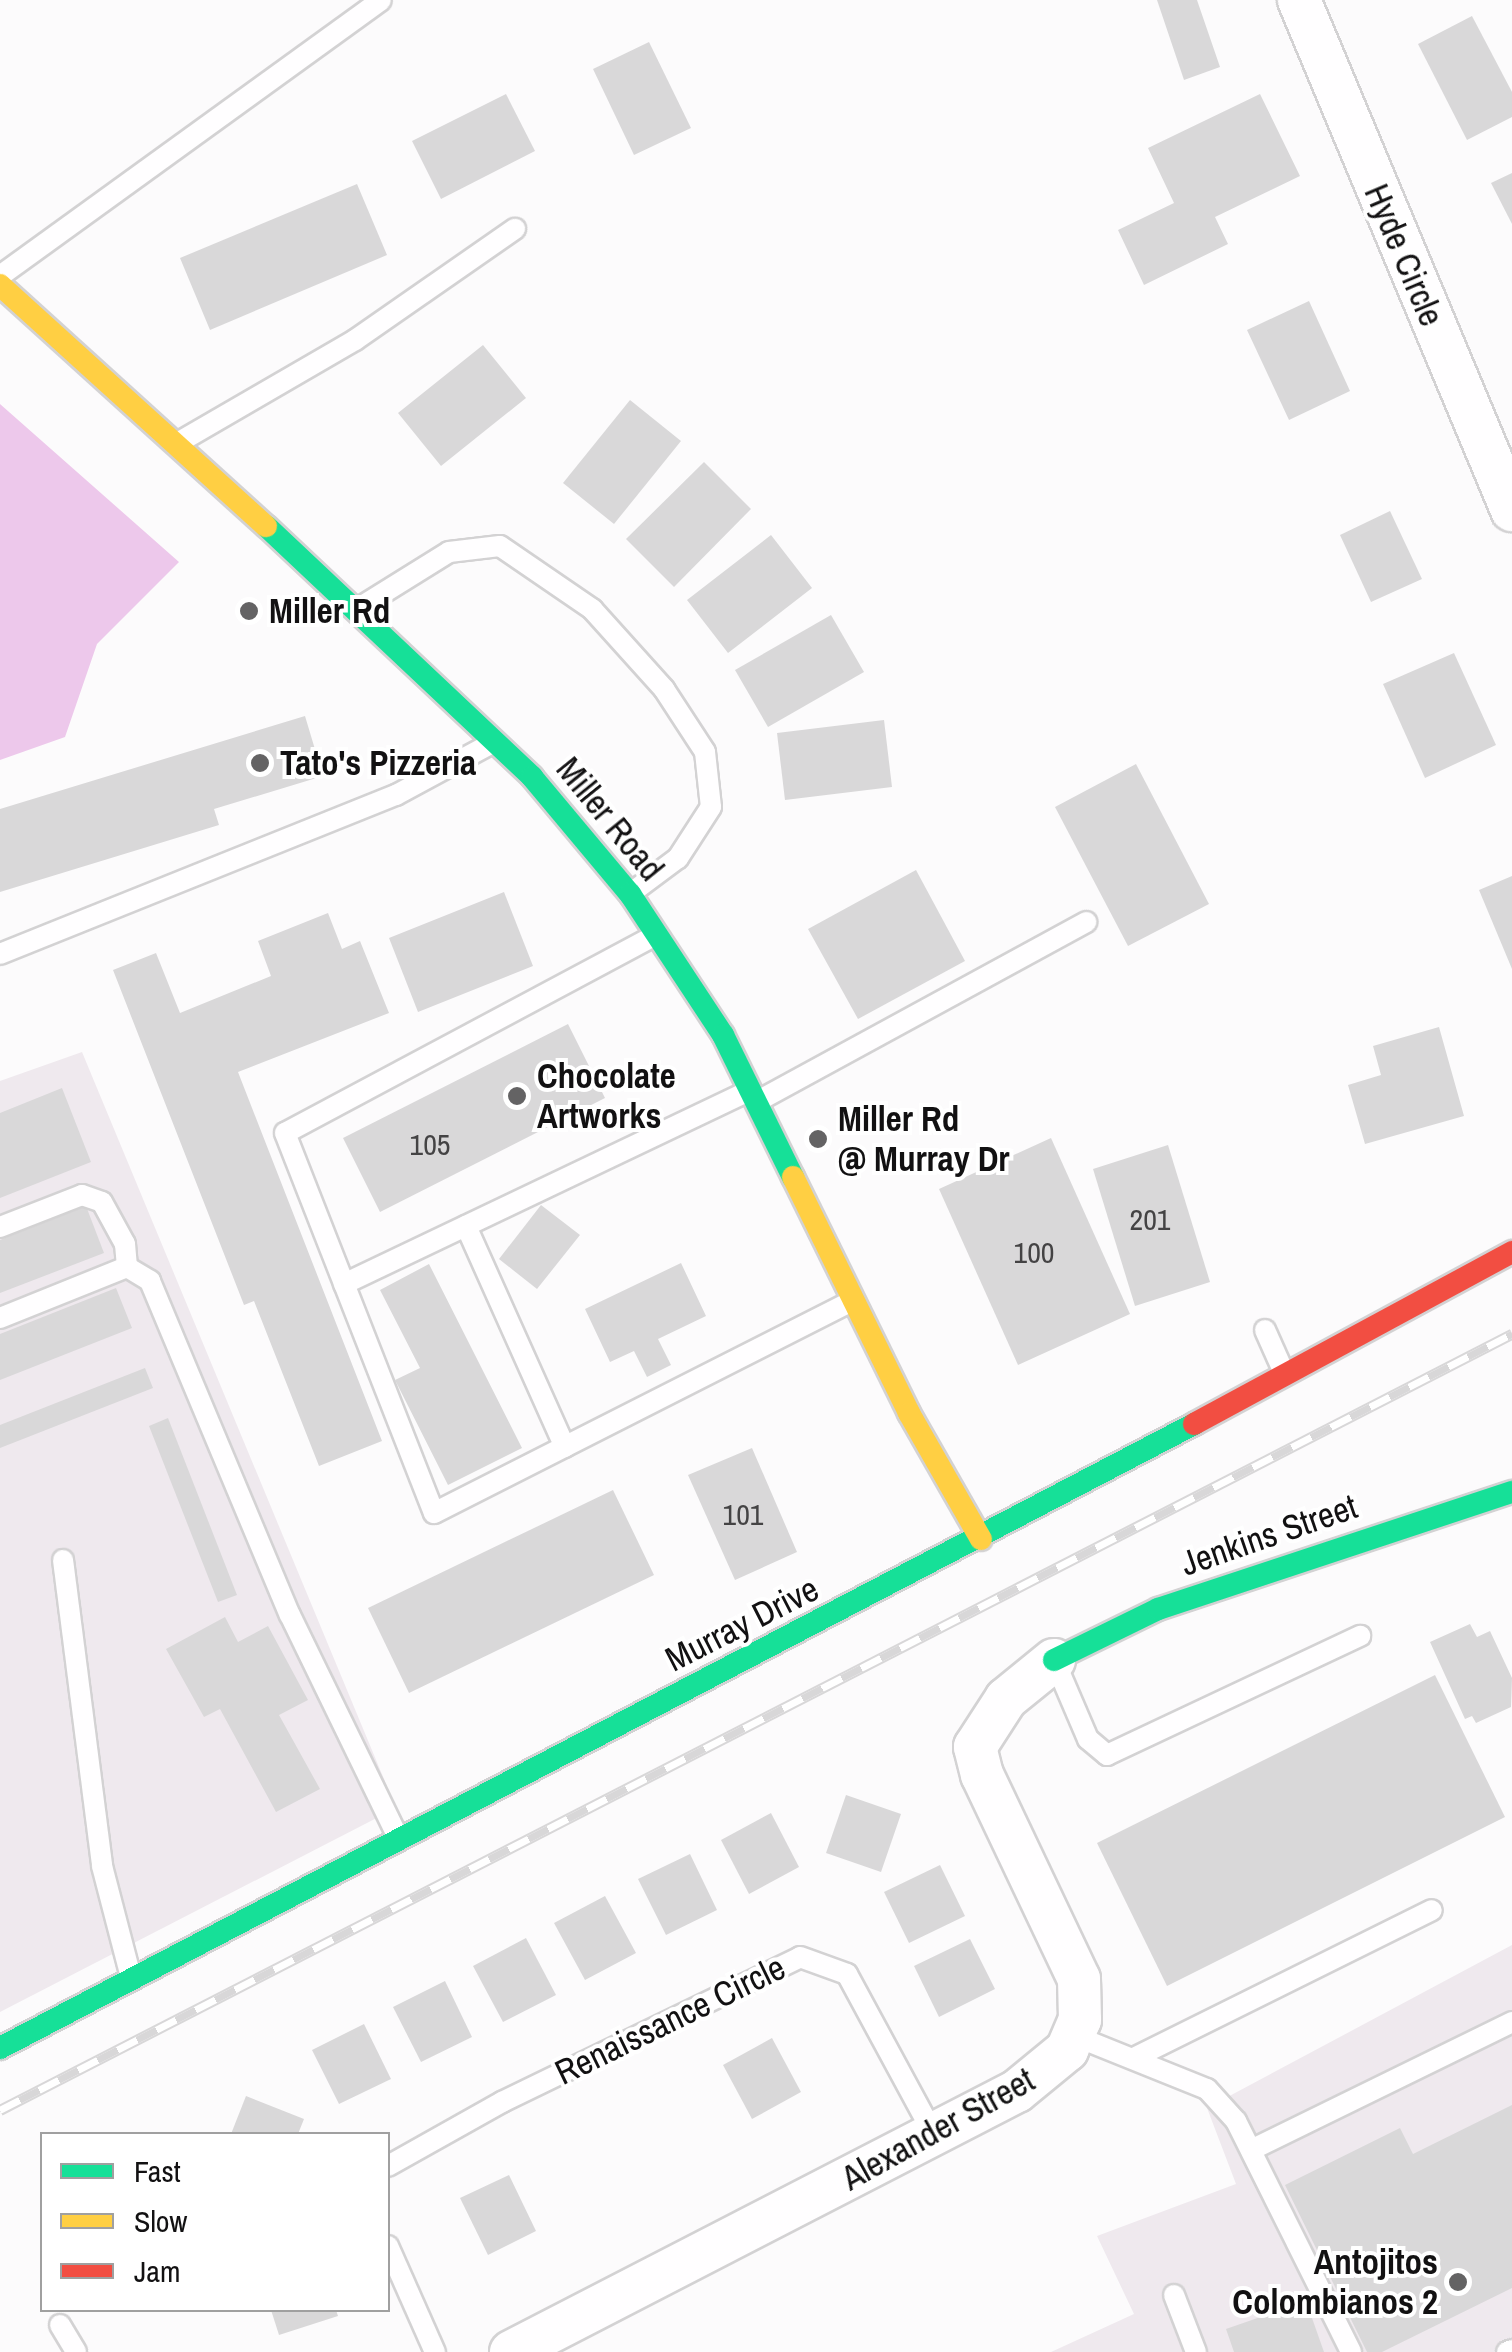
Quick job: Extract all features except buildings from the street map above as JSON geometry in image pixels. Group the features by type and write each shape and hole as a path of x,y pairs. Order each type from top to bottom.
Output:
{"street":[{"name":"Hyde Circle","path":"1305,2 1512,510"},
{"name":"Miller Road","path":"0,286 179,442 359,608 496,741 630,894 755,1095 854,1300 981,1540"},
{"name":"Murray Drive","path":"0,2048 981,1540 1512,1252"},
{"name":"Jenkins Street","path":"1054,1660 1158,1609 1512,1492"},
{"path":"1054,1660 1006,1700 975,1747 982,1775 1079,1979 1075,2036"},
{"name":"Alexander Street","path":"511,2352 934,2135 1042,2074 1075,2036"}],"lane":[{"path":"347,27 355,0"},
{"path":"0,276 380,0"},
{"path":"179,442 355,340 515,230"},
{"path":"359,608 449,552 500,546 592,609 664,689 704,752 711,807 678,858 630,894"},
{"path":"0,954 396,796 496,741"},
{"path":"344,1284 755,1095 1086,922"},
{"path":"656,935 286,1133 434,1514 854,1300"},
{"path":"0,1227 82,1195 102,1202 125,1244 128,1266 150,1281 290,1615 400,1840"},
{"path":"466,1226 566,1446"},
{"path":"0,1318 128,1266"},
{"path":"1265,1330 1286,1376"},
{"path":"64,1560 102,1866 132,1979"},
{"path":"1054,1660 1088,1739 1106,1755 1360,1636"},
{"path":"1136,2058 1432,1910"},
{"name":"Renaissance Circle","path":"390,2165 502,2102 800,1957 847,1974 934,2135"},
{"path":"1251,2150 1512,2022"},
{"path":"1075,2036 1208,2088 1251,2150 1351,2352"},
{"path":"390,2251 435,2352"},
{"path":"1174,2295 1196,2352"},
{"path":"60,2325 76,2352"}],"shaded area":[{"path":"0,404 179,562 97,644 65,737 0,760"},
{"path":"82,1052 396,1808 0,2012 0,1081"},
{"path":"1512,1945 1512,2352 1051,2352 1134,2314 1097,2236 1236,2184 1207,2108"}],"railway":[{"path":"0,2110 1512,1334"}],"traffic: fast":[{"path":"266,526 532,777 630,894 723,1035 793,1177"},
{"path":"0,2048 1194,1424"},
{"path":"1054,1660 1158,1609 1512,1492"}],"traffic: slow":[{"path":"0,285 266,526"},
{"path":"793,1177 909,1413 981,1539"}],"traffic: jam":[{"path":"1194,1424 1512,1252"}],"place":[{"name":"Miller Rd","path":"249,611"},
{"name":"Tato's Pizzeria","path":"260,763"},
{"name":"Chocolate Artworks","path":"517,1096"},
{"name":"Miller Rd @ Murray Dr","path":"818,1139"},
{"name":"Antojitos Colombianos 2","path":"1458,2282"}]}
